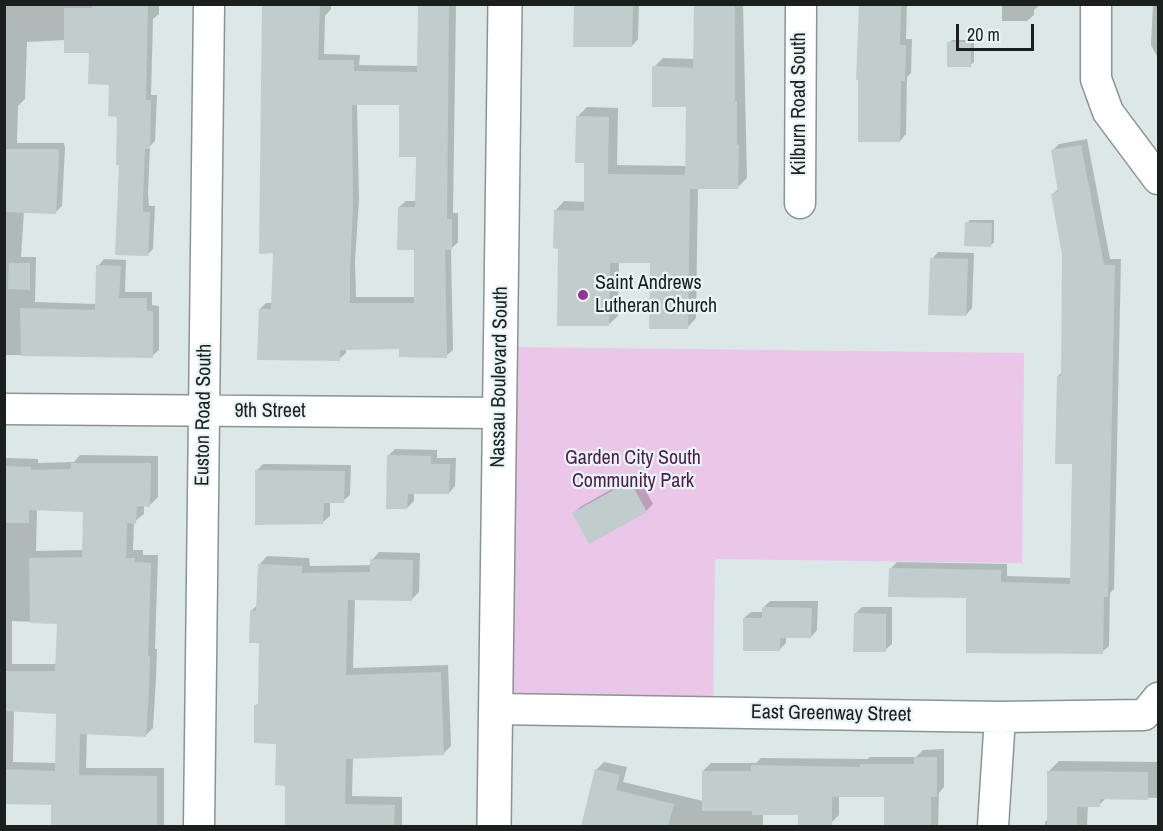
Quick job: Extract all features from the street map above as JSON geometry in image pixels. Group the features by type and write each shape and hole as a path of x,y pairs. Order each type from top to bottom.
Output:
{"main road":[{"name":"Nassau Boulevard South","path":"494,826 506,4"}],"street":[{"name":"Euston Road South","path":"199,826 209,4"},
{"name":"Kilburn Road South","path":"800,203 801,4"},
{"path":"1096,4 1096,79 1108,112 1158,179"},
{"name":"9th Street","path":"4,409 499,413"},
{"name":"East Greenway Street","path":"496,709 1000,717 1144,716 1158,698"},
{"path":"993,826 1000,717"}],"green space":[{"name":"Garden City South Community Park","path":"513,347 1024,353 1022,563 715,559 713,700 509,698"}],"building":[{"path":"92,4 148,4 146,100 151,100 150,149 145,149 143,212 150,212 148,256 115,255 119,165 116,165 117,117 108,116 109,85 88,84 89,53 64,53 64,8 92,8"},
{"path":"262,4 320,4 318,60 354,60 354,71 417,72 418,4 449,4 447,219 452,219 452,250 445,250 447,358 399,357 399,349 340,350 340,361 257,360 259,309 271,309 273,253 259,254","holes":["352,105 399,105 399,157 416,157 415,207 398,207 397,250 414,250 414,303 350,303 353,207"]},
{"path":"574,4 633,4 632,47 573,47"},
{"path":"694,4 735,4 735,101 737,101 737,145 739,145 738,189 690,189 688,329 649,329 650,263 610,263 609,326 557,326 558,249 553,248 554,210 584,211 584,163 575,163 576,116 609,117 608,174 685,175 686,107 652,107 652,66 693,68"},
{"path":"859,4 901,4 900,45 906,45 905,81 901,81 900,142 858,142 858,80 856,80"},
{"path":"947,42 971,42 971,67 947,67"},
{"path":"1081,145 1104,265 1115,265 1108,597 1104,597 1103,654 966,653 966,598 888,597 889,568 1001,570 1001,582 1070,584 1072,464 1055,464 1057,376 1061,376 1062,255 1051,194 1058,192 1051,150"},
{"path":"4,149 58,149 56,214 4,212"},
{"path":"965,222 992,223 991,247 964,246"},
{"path":"930,258 968,259 966,316 928,315"},
{"path":"9,263 30,263 30,290 8,289"},
{"path":"96,265 121,266 119,298 147,298 147,311 153,311 153,358 21,356 20,308 95,310"},
{"path":"387,455 431,456 431,464 450,464 449,494 408,494 407,509 386,509"},
{"path":"71,463 151,463 150,507 137,506 136,524 127,523 126,558 135,558 135,562 151,563 146,737 80,734 79,775 157,776 157,826 51,826 51,805 4,804 4,769 55,771 56,714 4,711 4,671 55,671 57,624 30,623 29,558 82,557 83,512 29,510 29,523 4,523 4,466 31,467 31,470 71,469"},
{"path":"255,470 345,471 344,503 324,503 323,524 255,525"},
{"path":"630,481 647,512 589,544 572,513"},
{"path":"370,559 413,560 412,601 348,600 346,675 441,672 444,755 346,759 345,804 395,805 394,826 285,826 285,786 275,785 276,744 254,743 254,705 258,705 259,643 249,643 250,610 256,611 258,564 302,566 302,573 370,572"},
{"path":"762,607 812,608 811,638 780,638 780,651 743,651 743,618 762,618"},
{"path":"854,613 886,614 886,652 853,652"},
{"path":"914,757 937,757 937,797 931,797 931,826 884,826 884,797 832,797 832,825 798,825 798,815 752,815 752,811 702,811 702,771 751,771 751,765 860,767 860,764 914,764"},
{"path":"595,769 620,775 616,790 674,804 668,826 581,826"},
{"path":"1047,771 1148,772 1148,800 1100,799 1100,807 1077,807 1077,826 1047,826"}],"place":[{"name":"Saint Andrews Lutheran Church","path":"583,295"}]}
